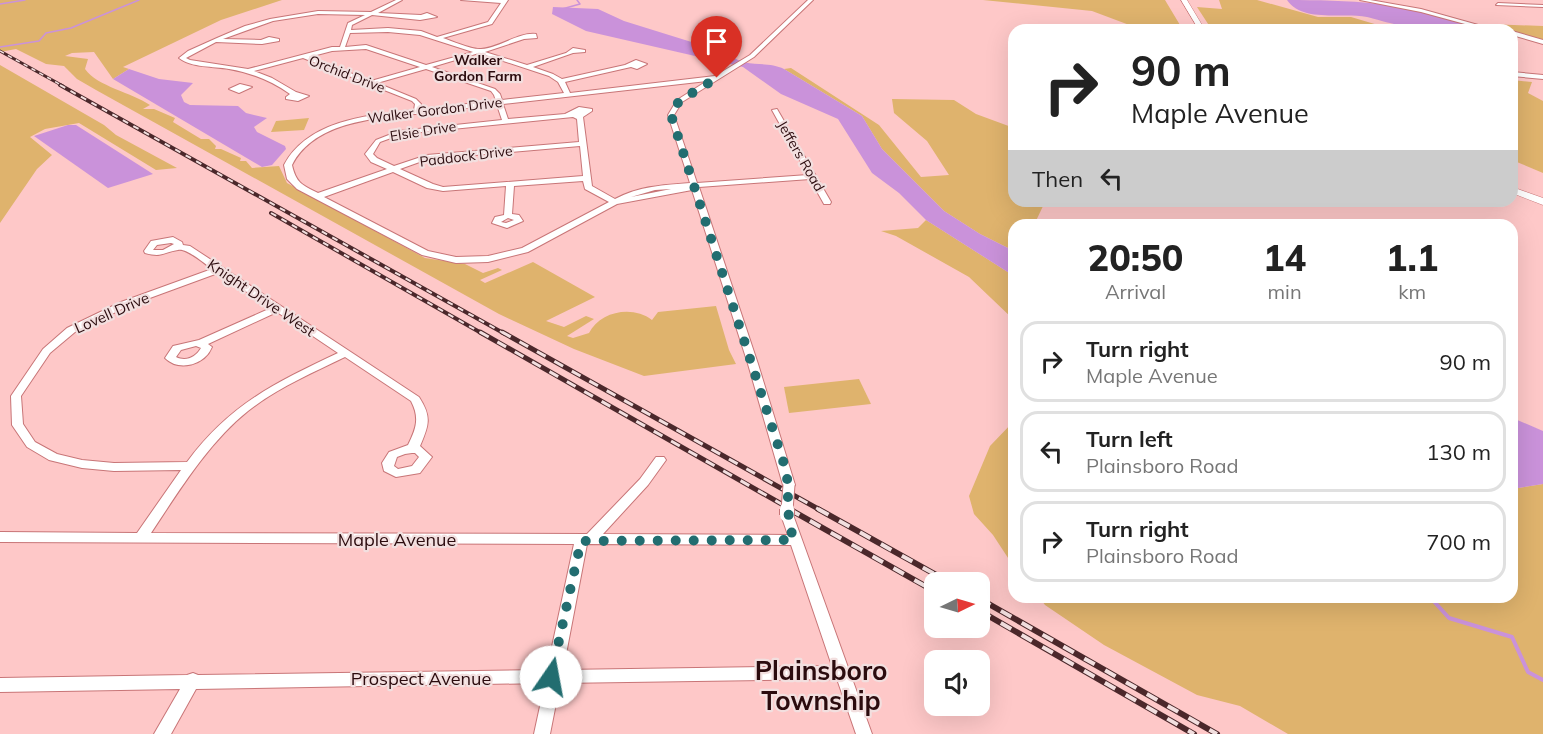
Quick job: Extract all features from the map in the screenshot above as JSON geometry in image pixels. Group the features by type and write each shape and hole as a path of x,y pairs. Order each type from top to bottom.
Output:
{"main road":[{"path":"1175,0 1189,24"},
{"path":"1184,0 1198,24"},
{"path":"1518,186 1543,196"},
{"path":"1518,192 1543,202"}],"street":[{"path":"342,48 350,24 400,0"},
{"path":"463,0 505,1"},
{"path":"811,0 744,61 679,101 671,112 786,470 789,485 787,515 794,540 864,734"},
{"path":"1362,0 1421,10 1471,24"},
{"path":"1373,0 1445,14 1480,24"},
{"path":"438,38 490,22 505,1"},
{"path":"1498,4 1543,6"},
{"path":"294,94 270,80 234,66 183,60 186,55 256,22 285,15 325,11 421,17"},
{"path":"347,32 394,30 438,38 527,67 561,81 630,66"},
{"path":"1518,37 1543,44"},
{"path":"372,83 522,39"},
{"path":"216,41 262,42"},
{"path":"248,71 342,48 373,48 491,89 497,93 505,120"},
{"path":"527,67 570,53"},
{"name":"Orchid Drive","path":"303,57 414,100 418,104 417,110"},
{"path":"1518,75 1543,77"},
{"name":"Walker Gordon Drive","path":"717,78 417,110 371,117 342,125 299,148 289,161 289,176 300,187 425,254 464,260 495,258 525,250 630,194 648,189 812,177"},
{"path":"248,86 270,80"},
{"path":"561,81 567,94"},
{"name":"Elsie Drive","path":"568,114 579,117 590,110 579,109 568,114 403,131 382,138 374,144 369,156 393,169 440,188 586,178"},
{"name":"Jeffers Road","path":"775,110 827,202"},
{"path":"579,117 586,178 590,189 615,202"},
{"name":"Paddock Drive","path":"318,196 432,156 583,144"},
{"path":"508,216 510,184"},
{"name":"Knight Drive West","path":"177,247 188,248 343,354 415,399 423,411 423,426 412,449"},
{"name":"Lovell Drive","path":"5,426 10,405 39,361 69,331 93,318 219,269"},
{"path":"201,343 276,309"},
{"path":"140,538 213,439 261,397 343,354"},
{"path":"20,451 36,459 62,465 192,466"},
{"path":"542,734 551,677 585,541 644,482 660,460"},
{"name":"Maple Avenue","path":"0,537 794,540"},
{"name":"Prospect Avenue","path":"0,685 193,680 842,672"},
{"path":"162,734 193,680"}],"shaded area":[{"path":"0,0 282,0 221,20 123,67 129,69 113,79 94,52 72,53 65,56 88,59 85,69 98,80 150,105 143,109 154,109 175,118 173,122 201,139 209,139 216,146 215,149 221,149 241,158 240,161 246,161 252,168 279,166 287,183 425,258 465,264 483,273 498,268 502,270 480,280 485,283 533,262 595,297 546,321 564,327 586,316 594,319 567,336 573,338 589,333 601,320 618,313 636,313 652,320 658,312 716,306 729,350 736,364 644,376 574,349 499,314 96,90 77,79 64,66 46,64 16,49 0,52"},
{"path":"983,0 1165,0 1179,24 1127,24 1092,11"},
{"path":"1219,0 1257,0 1318,17 1351,17 1375,24 1208,24 1197,7 1222,9"},
{"path":"1287,0 1378,4 1424,11 1464,24 1394,24 1367,17 1313,14 1294,7"},
{"path":"553,7 598,9 624,21 730,54 735,59 784,69 862,116 882,149 944,211 980,234 1008,248 1008,272 926,220 899,193 872,173 838,119 781,94 743,67 586,31 552,14"},
{"path":"1518,25 1543,26 1543,41 1518,33"},
{"path":"0,65 104,125 116,135 177,168 156,170 79,123 45,129 30,137 52,155 37,169 0,223"},
{"path":"791,68 879,125 921,177 949,175 927,141 894,113 892,99 954,100 976,114 1008,126 1008,207 1043,207 1037,219 1008,219 1008,248 980,234 944,211 882,149 862,116 784,69"},
{"path":"129,69 159,79 193,83 181,95 184,102 190,105 238,106 246,113 267,118 254,127 257,132 285,146 286,149 272,165 262,167 113,79"},
{"path":"1518,81 1532,82 1528,93 1543,101 1543,173 1518,163"},
{"path":"309,118 304,130 271,132 276,121"},
{"path":"68,125 76,125 153,174 108,188 34,136"},
{"path":"926,220 1008,272 1008,314 969,277 896,236 881,231 918,228"},
{"path":"859,379 871,404 789,413 784,387"},
{"path":"1518,420 1543,431 1543,484 1518,488"},
{"path":"1008,427 1008,558 993,535 974,514 969,496 990,446"},
{"path":"1543,484 1543,734 1288,734 1240,706 1197,695 1104,645 1044,603 1518,603 1518,488"}],"waterway":[{"path":"0,4 25,0"},
{"path":"0,47 39,41 46,33 71,28 139,0"},
{"path":"562,9 580,4 577,0"},
{"path":"1435,603 1449,618 1512,637 1528,672 1543,680"}],"railway":[{"path":"0,51 63,86"},
{"path":"60,85 505,334"},
{"path":"271,213 483,334"},
{"path":"480,332 792,510"},
{"path":"502,332 820,510"},
{"path":"789,509 924,585"},
{"path":"818,509 931,572"},
{"path":"990,605 1217,734"},
{"path":"990,617 1194,734"}],"district":[{"name":"Walker Gordon Farm","path":"478,68"},
{"name":"Plainsboro Township","path":"821,686"}],"route":[{"path":"551,677 581,541 794,540 788,525 789,485 786,470 671,115 679,101 717,78"}]}
